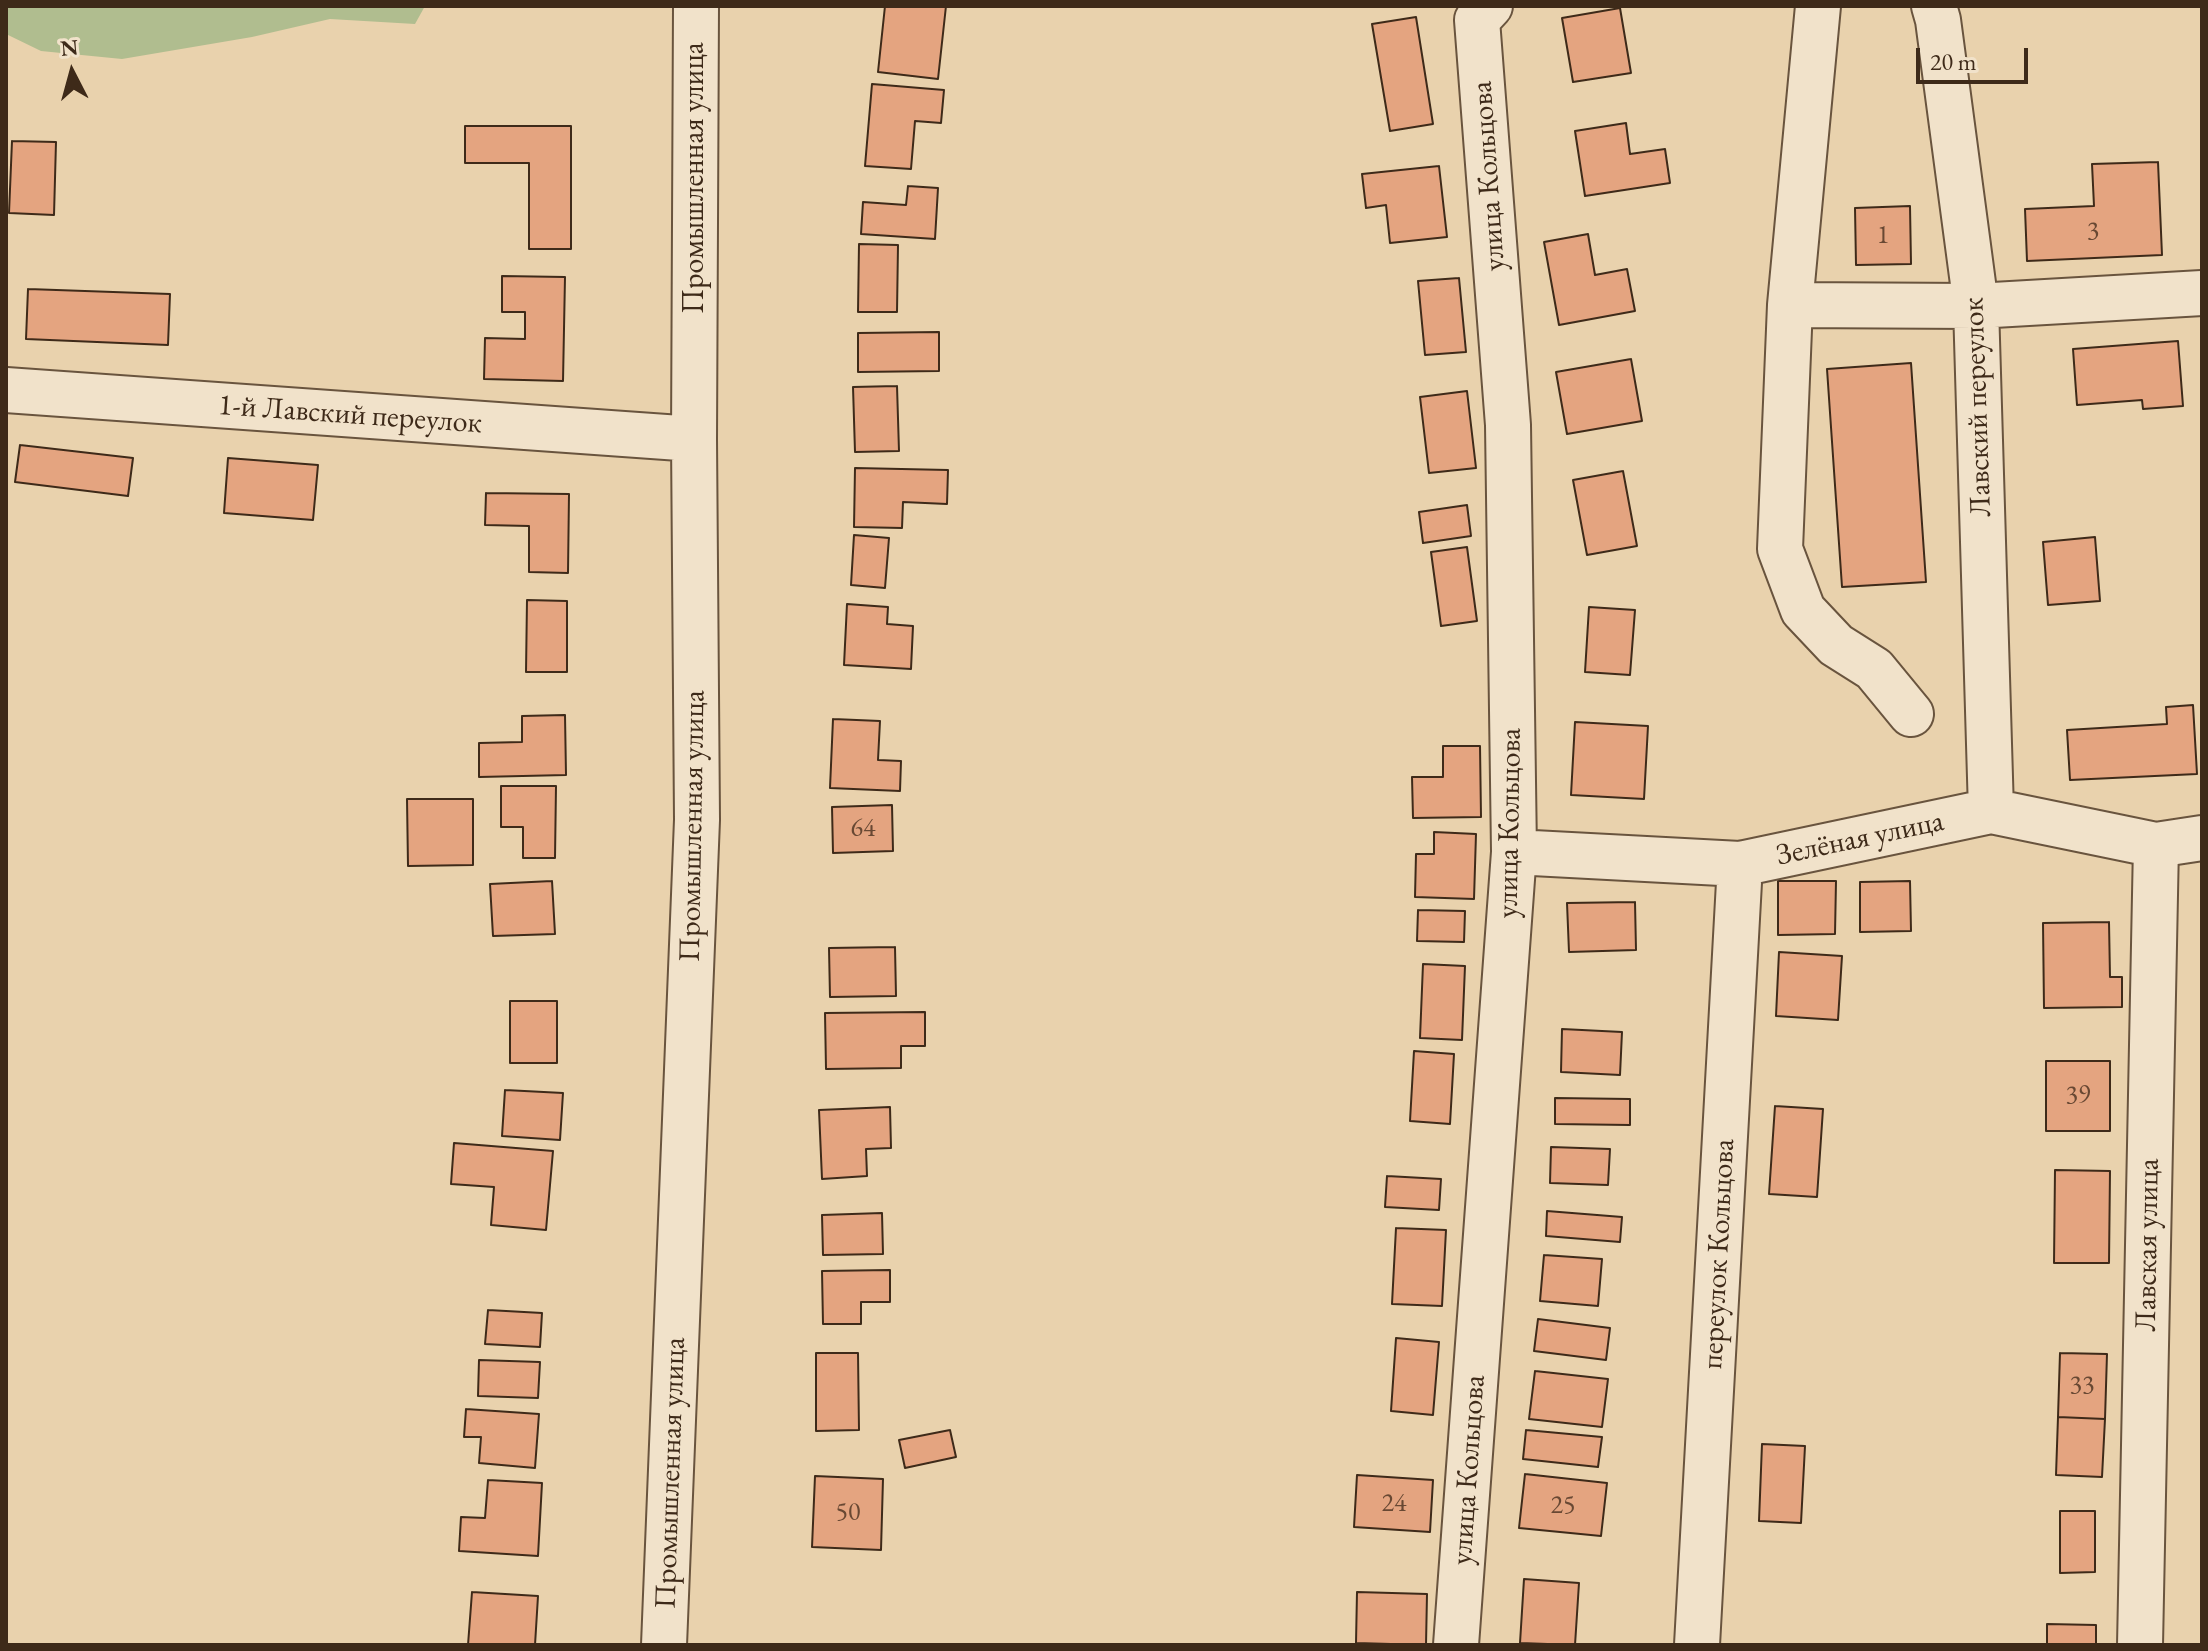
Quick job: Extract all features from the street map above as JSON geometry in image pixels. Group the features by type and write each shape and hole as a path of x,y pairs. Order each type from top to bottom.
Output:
{"street":[{"name":"Промышленная улица","path":"664,1645 697,820 694,439 696,6"},
{"name":"улица Кольцова","path":"1456,1645 1514,852 1508,425 1477,20 1490,6"},
{"path":"1818,6 1790,305 1780,549 1803,610 1836,645 1874,669 1911,714"},
{"name":"Лавский переулок","path":"1934,6 1976,306 1991,811"},
{"path":"1790,305 1976,306 2202,293"},
{"name":"1-й Лавский переулок","path":"6,390 694,439"},
{"name":"Зелёная улица","path":"1514,852 1740,864 1991,811 2156,845 2202,838"},
{"name":"Лавская улица","path":"2140,1645 2156,845"},
{"name":"переулок Кольцова","path":"1697,1645 1740,864"}],"green space":[{"path":"6,6 425,6 415,24 330,19 252,37 122,59 41,51 6,34"}],"building":[{"path":"885,6 946,6 938,79 878,72"},
{"path":"1620,8 1631,73 1573,82 1562,18"},
{"path":"1416,17 1433,124 1390,131 1372,24"},
{"path":"872,84 944,90 941,123 915,121 911,169 865,166"},
{"path":"1626,123 1630,154 1665,149 1670,183 1585,196 1575,131"},
{"path":"465,126 571,126 571,249 529,249 529,163 465,163"},
{"path":"12,141 56,142 54,215 9,213"},
{"path":"2158,162 2162,255 2027,261 2025,209 2094,206 2092,164"},
{"path":"1439,166 1447,237 1390,243 1386,205 1366,208 1362,174"},
{"path":"908,186 938,188 935,239 861,234 863,202 906,205"},
{"path":"1910,206 1911,264 1856,265 1855,208"},
{"path":"1588,234 1595,275 1627,269 1635,311 1559,325 1544,242"},
{"path":"859,244 898,245 897,312 858,312"},
{"path":"502,276 565,277 563,381 484,379 485,338 525,339 525,312 502,312"},
{"path":"1459,278 1466,352 1425,355 1418,281"},
{"path":"28,289 170,294 168,345 26,339"},
{"path":"939,332 939,371 858,372 858,333"},
{"path":"2178,341 2183,406 2143,409 2142,400 2077,405 2073,349"},
{"path":"1631,359 1642,421 1567,434 1556,372"},
{"path":"1911,363 1926,582 1842,587 1827,369"},
{"path":"897,386 899,451 855,452 853,387"},
{"path":"1467,391 1476,468 1429,473 1420,397"},
{"path":"20,445 133,458 128,496 15,482"},
{"path":"228,458 318,465 313,520 224,513"},
{"path":"855,468 948,470 947,504 903,502 902,528 854,527"},
{"path":"1623,471 1637,546 1587,555 1573,480"},
{"path":"486,493 569,494 568,573 529,572 529,526 485,525"},
{"path":"1467,505 1471,536 1423,543 1419,512"},
{"path":"854,535 889,538 885,588 851,585"},
{"path":"2095,537 2100,601 2048,605 2043,542"},
{"path":"1467,547 1477,621 1441,626 1431,552"},
{"path":"527,600 567,601 567,672 526,672"},
{"path":"847,604 888,607 887,624 913,626 911,669 844,665"},
{"path":"1589,607 1635,610 1630,675 1585,672"},
{"path":"2193,705 2197,774 2070,780 2067,730 2167,724 2166,707"},
{"path":"565,715 566,775 479,777 479,743 522,742 522,716"},
{"path":"833,719 880,721 878,760 901,761 900,791 830,788"},
{"path":"1575,722 1648,726 1644,799 1571,795"},
{"path":"1443,746 1480,746 1481,817 1413,818 1412,777 1443,777"},
{"path":"501,786 556,786 555,858 523,858 523,827 501,827"},
{"path":"407,799 473,799 473,865 408,866"},
{"path":"892,805 893,851 833,853 832,807"},
{"path":"1434,832 1476,834 1474,899 1415,897 1416,854 1434,854"},
{"path":"552,881 555,934 493,936 490,884"},
{"path":"1778,881 1836,881 1835,934 1778,935"},
{"path":"1910,881 1911,931 1860,932 1860,882"},
{"path":"1635,902 1636,950 1569,952 1567,903"},
{"path":"1418,910 1465,911 1464,942 1417,941"},
{"path":"2109,922 2110,977 2122,977 2122,1007 2044,1008 2043,923"},
{"path":"895,947 896,996 830,997 829,948"},
{"path":"1779,952 1842,956 1838,1020 1776,1016"},
{"path":"1423,964 1465,966 1462,1040 1420,1038"},
{"path":"510,1001 557,1001 557,1063 510,1063"},
{"path":"925,1012 925,1046 901,1046 901,1068 826,1069 825,1013"},
{"path":"1562,1029 1622,1032 1620,1075 1561,1072"},
{"path":"1414,1051 1454,1054 1450,1124 1410,1121"},
{"path":"2046,1061 2110,1061 2110,1131 2046,1131"},
{"path":"505,1090 563,1093 560,1140 502,1136"},
{"path":"1555,1098 1630,1099 1630,1125 1555,1124"},
{"path":"1775,1106 1823,1109 1817,1197 1769,1194"},
{"path":"890,1107 891,1148 866,1149 867,1176 822,1179 819,1110"},
{"path":"454,1143 553,1151 546,1230 491,1225 494,1187 451,1184"},
{"path":"1551,1147 1610,1149 1608,1185 1550,1183"},
{"path":"2055,1170 2110,1171 2109,1263 2054,1263"},
{"path":"1387,1176 1441,1179 1439,1210 1385,1207"},
{"path":"1547,1211 1622,1217 1620,1242 1546,1236"},
{"path":"882,1213 883,1254 823,1255 822,1215"},
{"path":"1396,1228 1446,1230 1442,1306 1392,1304"},
{"path":"1544,1255 1602,1259 1598,1306 1540,1301"},
{"path":"890,1270 890,1302 861,1302 861,1324 823,1324 822,1271"},
{"path":"488,1310 542,1313 540,1347 485,1344"},
{"path":"1538,1319 1610,1328 1606,1360 1534,1351"},
{"path":"1396,1338 1439,1342 1433,1415 1391,1411"},
{"path":"816,1353 858,1353 859,1430 816,1431"},
{"path":"2060,1353 2107,1354 2105,1419 2058,1417"},
{"path":"479,1360 540,1362 538,1398 478,1396"},
{"path":"1535,1371 1608,1379 1602,1427 1529,1419"},
{"path":"466,1409 539,1414 535,1468 479,1463 481,1437 464,1437"},
{"path":"2058,1417 2105,1419 2102,1477 2056,1475"},
{"path":"950,1430 956,1457 905,1468 899,1440"},
{"path":"1526,1430 1602,1437 1598,1467 1523,1459"},
{"path":"1762,1444 1805,1446 1801,1523 1759,1521"},
{"path":"1525,1474 1607,1483 1601,1536 1519,1528"},
{"path":"1357,1475 1433,1480 1430,1532 1354,1527"},
{"path":"815,1476 883,1479 881,1550 812,1547"},
{"path":"488,1480 542,1483 538,1556 459,1551 461,1517 485,1518"},
{"path":"2060,1511 2095,1511 2095,1572 2060,1573"},
{"path":"1524,1579 1579,1583 1575,1645 1520,1643"},
{"path":"472,1592 538,1596 535,1645 468,1645"},
{"path":"1357,1592 1427,1594 1426,1645 1356,1643"},
{"path":"2047,1624 2096,1625 2096,1645 2047,1645"}]}
